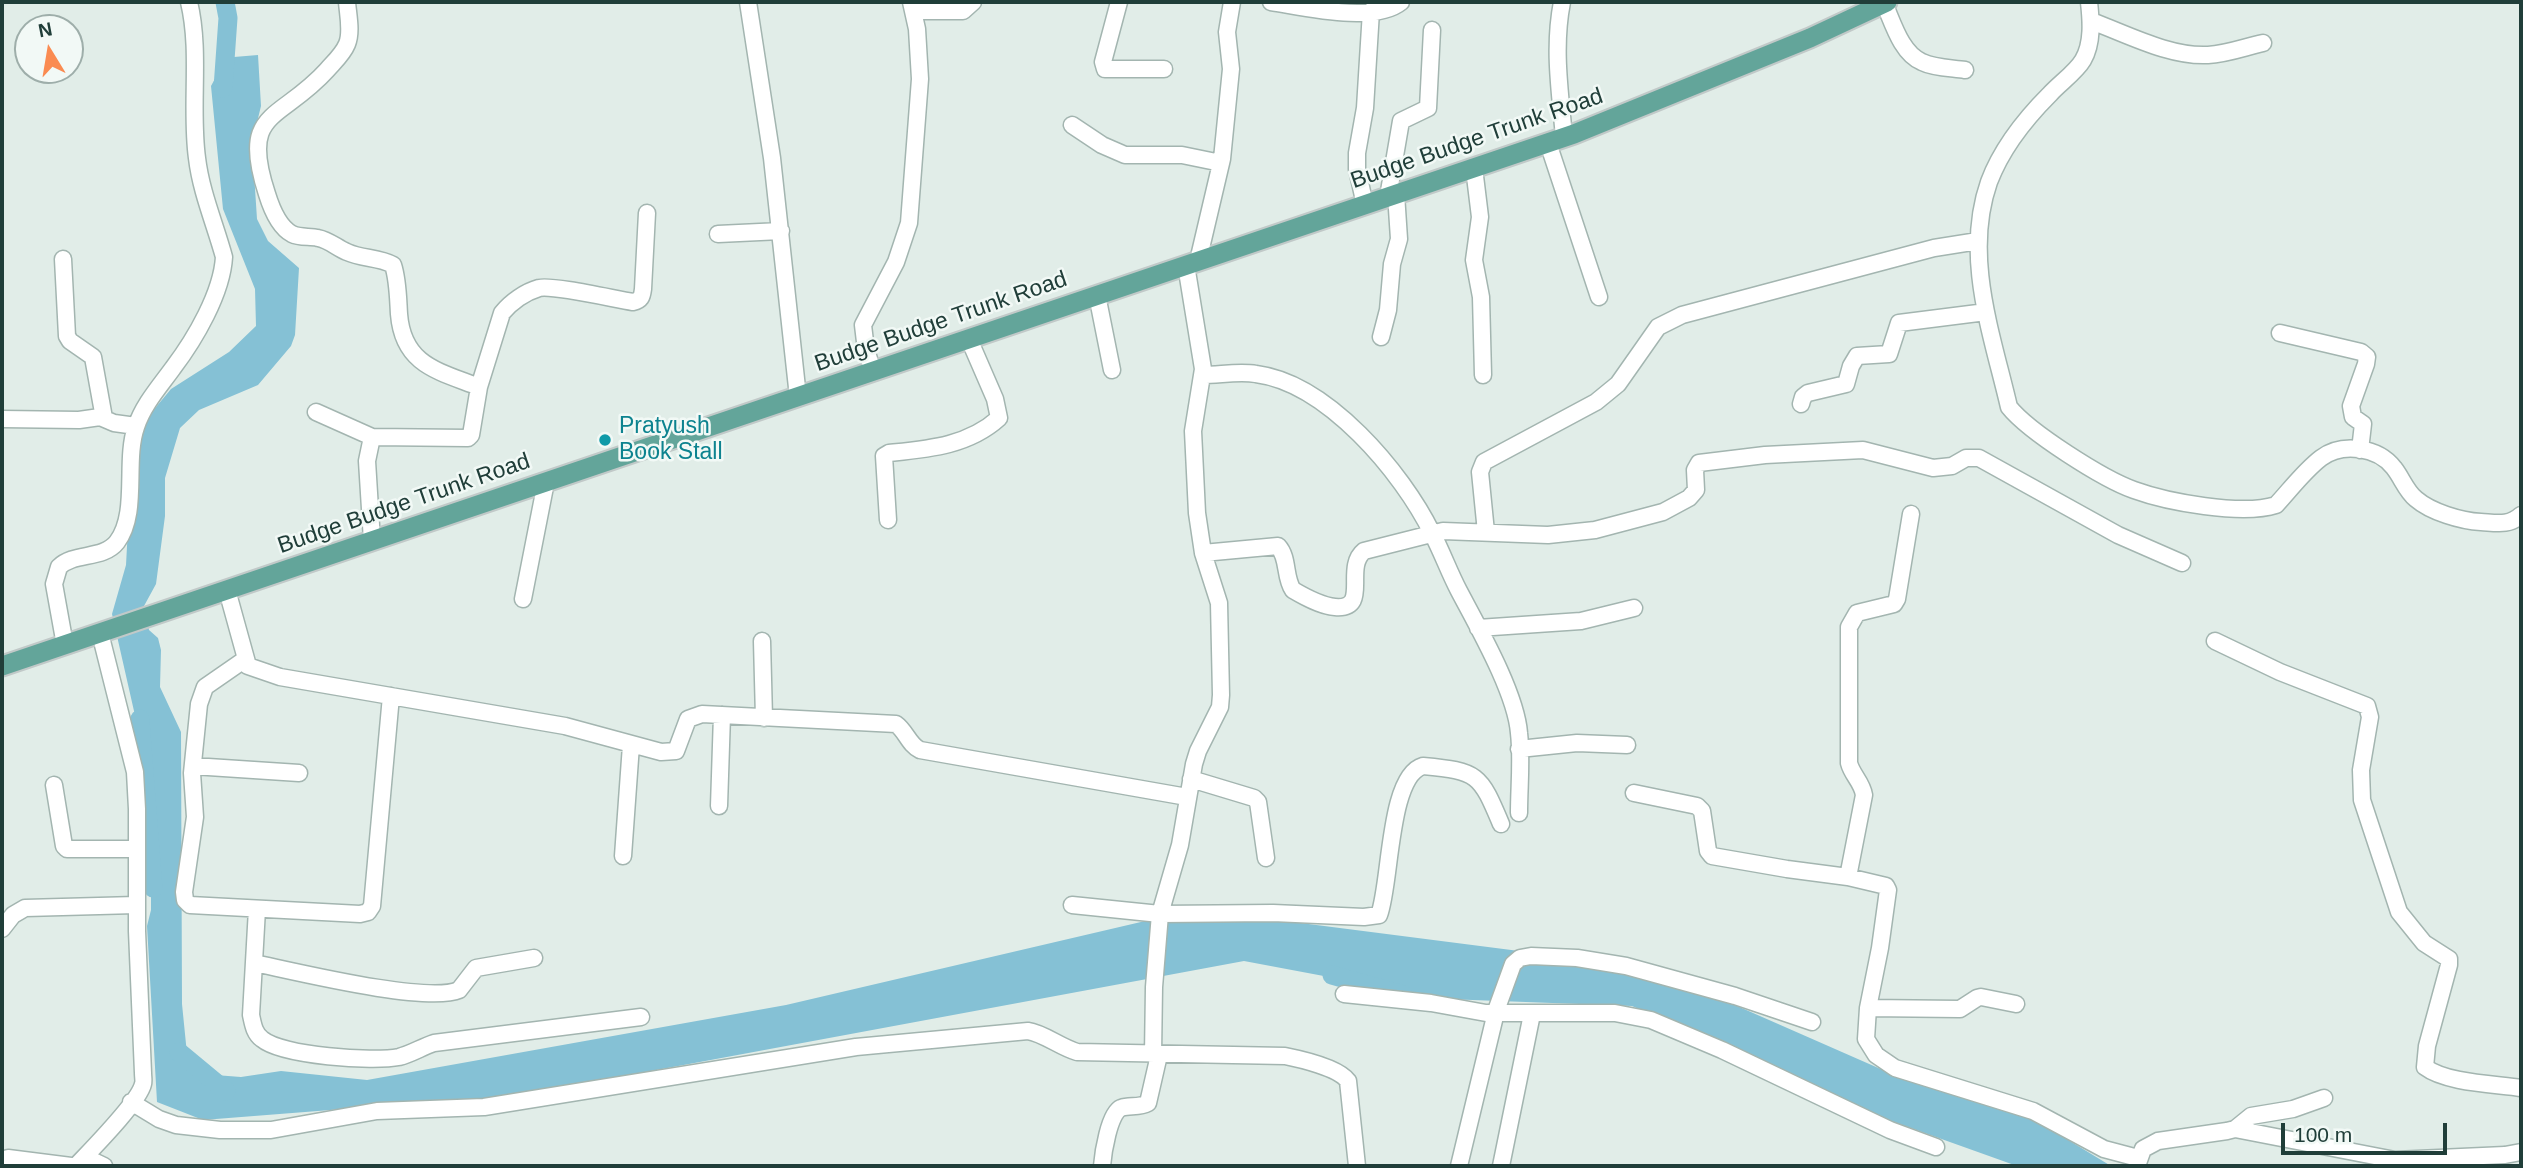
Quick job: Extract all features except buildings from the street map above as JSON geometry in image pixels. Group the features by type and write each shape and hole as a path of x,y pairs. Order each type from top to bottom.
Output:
{"main road":[{"name":"Budge Budge Trunk Road","path":"2,666 1556,140 1810,38 1886,3"}],"street":[{"path":"65,645 55,595 55,576 64,562 105,551 118,541 127,514 136,426 155,392 190,344 219,282 223,266 224,257 205,196 197,158 194,46 189,2"},
{"path":"347,2 349,32 343,52 316,82 271,116 259,134 256,144 258,167 268,199 280,223 294,236 318,238 348,253 393,265 402,336 409,349 415,357 432,368 479,387"},
{"path":"748,2 772,158 798,397"},
{"path":"873,372 866,350 863,326 897,262 909,223 920,79 919,50 912,7 963,12 973,2"},
{"path":"1119,2 1105,50 1103,67 1164,69"},
{"path":"1101,1166 1113,1115 1122,1108 1148,1103 1156,1055 1155,974 1160,918 1180,845 1187,797 1198,751 1220,707 1219,603 1203,553 1197,513 1193,431 1203,362 1192,263 1221,163 1231,69 1227,32 1232,2"},
{"path":"1271,2 1350,13 1395,6 1401,2"},
{"path":"1562,2 1557,22 1556,140 1599,297"},
{"path":"2089,2 2091,21 2088,47 2083,60 2033,111 1998,162 1982,209 1978,241 1986,312 2010,407 2017,418 2117,483 2185,503 2248,509 2276,505 2321,458 2334,452 2360,450 2382,457 2392,465 2411,494 2430,508 2474,522 2508,523 2521,515"},
{"path":"1886,3 1901,40 1912,56 1925,64 1965,70"},
{"path":"1364,205 1357,169 1357,153 1365,108 1371,11"},
{"path":"2091,21 2168,49 2195,54 2224,53 2263,43"},
{"path":"1381,337 1388,310 1392,264 1399,240 1392,196 1401,121 1428,108 1432,30"},
{"path":"1072,125 1102,145 1125,155 1182,155 1221,163"},
{"path":"1474,168 1480,217 1474,260 1481,297 1483,374"},
{"path":"316,412 372,436 468,438 471,435 479,387 502,313 527,293 543,288 633,302 642,297 647,213"},
{"path":"718,234 780,231"},
{"path":"1486,532 1480,472 1483,462 1563,422 1606,395 1618,384 1658,327 1665,322 1682,315 1877,262 1934,248 1978,241"},
{"path":"63,259 67,336 93,357 104,418"},
{"path":"1097,295 1112,370"},
{"path":"1801,404 1808,393 1846,384 1857,356 1889,354 1899,323 1986,312"},
{"path":"2280,333 2361,352 2367,357 2351,407 2353,416 2363,424 2360,450"},
{"path":"888,520 884,456 953,444 975,434 999,418 995,399 969,339"},
{"path":"1202,375 1249,373 1268,376 1292,386 1328,407 1359,431 1411,497 1432,533 1512,703 1520,733 1519,813"},
{"path":"2,419 104,418 114,423 136,426"},
{"path":"372,436 367,461 372,541"},
{"path":"1203,553 1278,546 1282,551 1293,590 1331,607 1348,607 1354,597 1355,564 1358,555 1389,543 1443,531 1548,535 1585,532 1662,512 1695,494 1696,466 1707,461 1870,450 1933,468 1952,466 1966,458 1979,458 2118,535 2182,563"},
{"path":"523,598 546,482"},
{"path":"1848,877 1864,794 1863,787 1851,772 1849,763 1849,627 1857,613 1894,604 1897,599 1911,514"},
{"path":"228,590 244,660 255,670 280,677 565,726 661,752 676,751 688,719 702,714 896,724 915,748 920,750 1187,797"},
{"path":"1478,628 1581,621 1634,608"},
{"path":"81,1161 109,1131 143,1085 136,905 137,809 133,759 106,631"},
{"path":"762,641 764,718"},
{"path":"2215,641 2280,672 2367,706 2370,717 2361,770 2362,800 2399,912 2424,943 2449,959 2427,1046 2426,1067 2446,1076 2521,1088"},
{"path":"244,660 205,687 195,725 192,765 195,817 184,892 185,900 190,905 360,914 368,912 372,906 391,696"},
{"path":"719,806 722,715"},
{"path":"1520,749 1577,743 1628,745"},
{"path":"623,856 631,745"},
{"path":"192,765 299,773"},
{"path":"1072,905 1160,918 1273,913 1364,917 1379,915 1384,900 1393,823 1407,779 1416,768 1423,766 1474,776 1482,782 1501,824"},
{"path":"1191,779 1254,797 1258,802 1266,858"},
{"path":"54,785 64,846 67,849 136,849"},
{"path":"1634,793 1697,806 1702,811 1708,850 1712,856 1848,877 1882,884 1888,890 1868,1008 1867,1039 1876,1055 1895,1068 2034,1111 2104,1149 2138,1162 2148,1144 2235,1129 2395,1160 2521,1152"},
{"path":"2,929 13,915 24,908 136,905"},
{"path":"257,909 251,1015 260,1038 287,1050 349,1058 386,1059 409,1054 434,1043 641,1017"},
{"path":"254,963 398,990 445,993 459,990 476,968 534,958"},
{"path":"1459,1166 1497,1010 1513,964 1520,958 1577,958 1626,966 1735,996 1812,1022"},
{"path":"1343,994 1532,1014 1615,1013 1651,1020 1722,1050 1890,1130 1936,1147"},
{"path":"1868,1008 1960,1009 1981,997 2015,1004"},
{"path":"1501,1166 1532,1014"},
{"path":"131,1102 159,1119 176,1125 220,1130 271,1130 377,1111 484,1107 856,1047 1028,1031 1035,1032 1060,1047 1077,1052 1285,1056 1342,1074 1348,1081 1357,1166"},
{"path":"2235,1129 2251,1116 2293,1109 2324,1098"},
{"path":"2,1160 8,1158 71,1166"},
{"path":"81,1161 104,1166"}],"water":[{"path":"258,55 261,106 252,143 257,219 268,241 299,268 295,335 291,346 258,385 199,410 180,428 165,478 165,516 156,584 144,606 149,630 158,638 161,650 160,687 181,732 182,1004 187,1054 202,1074 241,1077 281,1071 367,1080 786,1005 1158,918 1254,917 1636,966 1662,973 1892,1074 2037,1121 2111,1166 2017,1166 1852,1107 1632,1006 1446,999 1244,961 522,1095 203,1120 157,1102 147,926 151,910 151,786 112,614 126,565 132,453 146,419 171,389 229,352 256,326 255,289 223,209 211,86 223,64 234,57"}],"waterway":[{"path":"223,88 228,18 225,2"},
{"path":"140,719 153,888"},
{"path":"1332,975 1403,995"},
{"path":"179,1052 226,1091"}],"place":[{"name":"Pratyush Book Stall","path":"605,440"}]}
